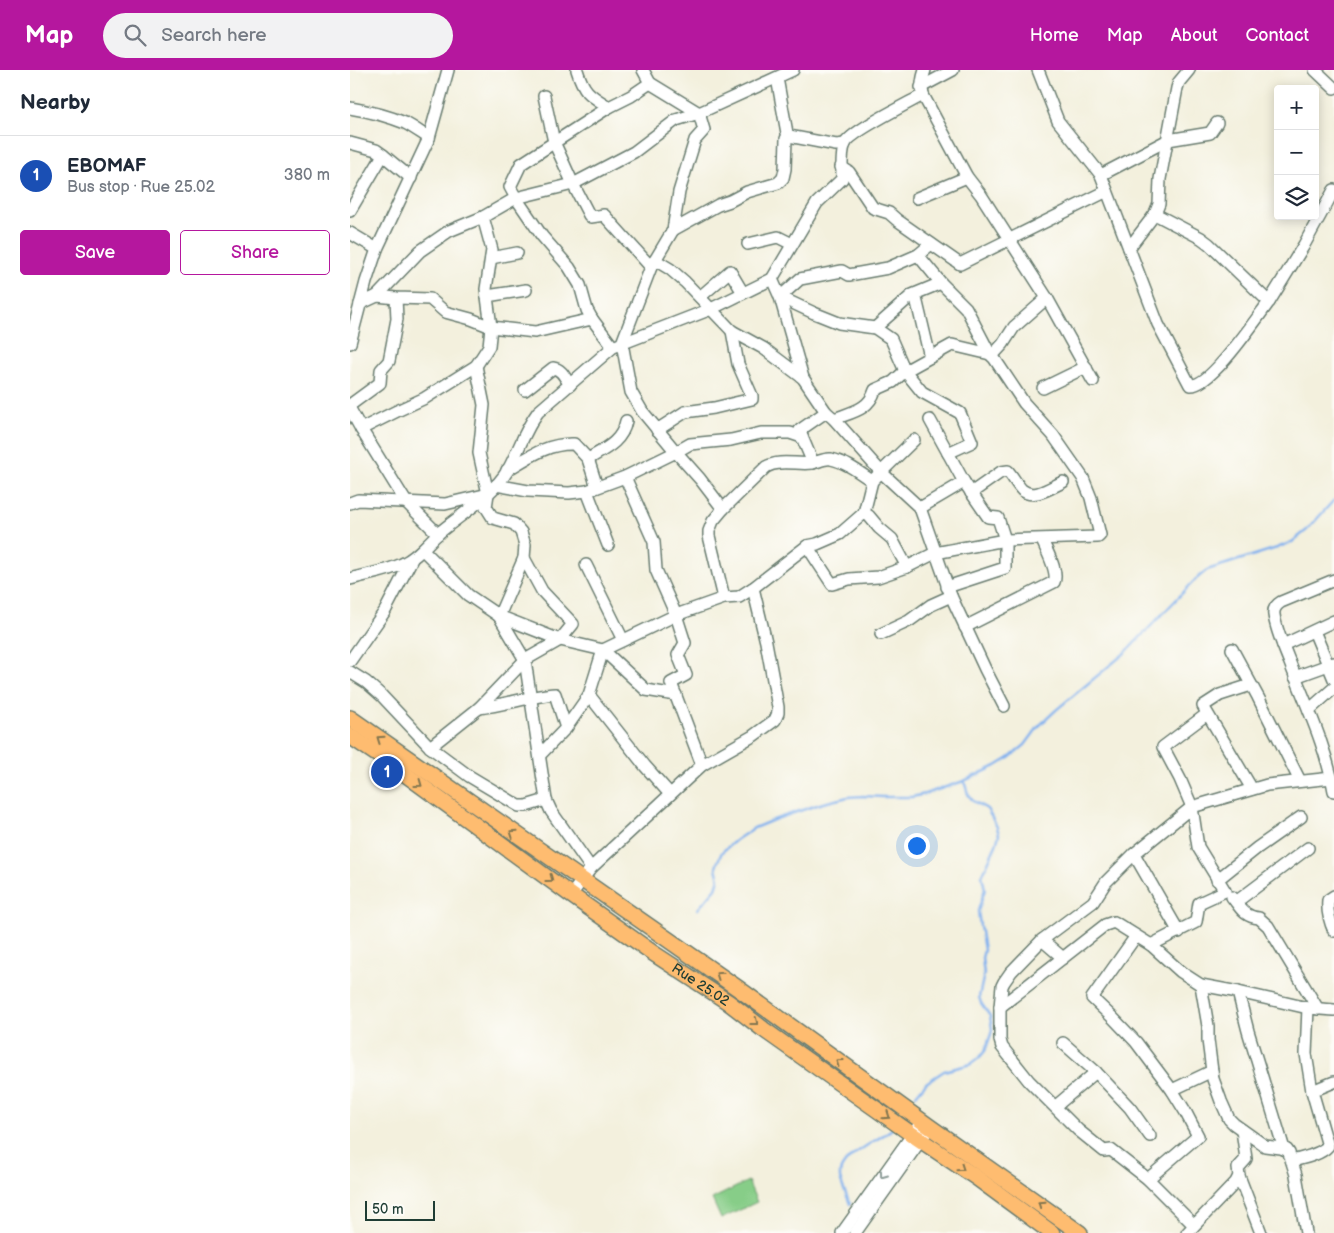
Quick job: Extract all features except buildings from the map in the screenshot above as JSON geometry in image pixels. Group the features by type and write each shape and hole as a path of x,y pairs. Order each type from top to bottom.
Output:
{"main road":[{"path":"350,718 456,793 587,874 745,994 1080,1233"},
{"name":"Rue 25.02","path":"350,736 571,895 728,1002 763,1029 977,1178 1052,1233"}],"street":[{"path":"350,343 377,249 429,138 448,70"},
{"path":"576,70 588,94 609,107"},
{"path":"618,345 653,264 673,230 679,192 695,140 704,130 699,113 650,83 643,70"},
{"path":"360,304 377,296 426,246 449,231 483,217 516,198 572,184 634,152 676,120 699,113 793,70"},
{"path":"925,70 921,80 922,91 967,177 981,195 1047,298 1093,381"},
{"path":"350,579 400,566 423,550 438,534 492,489 507,470 529,425 538,412 618,345 711,309 772,279 816,203 842,179 841,167 845,144 855,134 954,70"},
{"path":"1038,70 1058,121 1101,175 1158,324 1190,385 1197,385 1220,366 1269,302 1304,245 1334,190"},
{"path":"1129,248 1155,214 1159,202 1160,179 1177,88 1179,82 1189,70"},
{"path":"1315,70 1334,88"},
{"path":"673,230 718,205 747,192 778,183 783,178 788,135 777,78"},
{"path":"650,83 521,164 510,186 542,236 569,267 580,285 587,310 592,319 618,345 632,395 642,411 723,509"},
{"path":"544,96 554,142 572,184 589,215 591,217 604,215 653,264 670,269 686,282 732,331 763,348 803,378 830,415 881,472 920,508 949,592 984,669 1004,706"},
{"path":"350,108 387,117 406,124 429,138"},
{"path":"1101,175 1168,140 1210,132 1217,123"},
{"path":"788,135 836,145 845,144"},
{"path":"350,143 372,148 383,154 411,178"},
{"path":"350,211 383,154"},
{"path":"841,167 849,172 873,208 889,213 960,264 1107,191"},
{"path":"917,198 967,177"},
{"path":"1155,214 1209,244 1269,302"},
{"path":"361,429 425,398 476,366 489,346 492,327 486,289 492,250 483,217"},
{"path":"350,233 377,249"},
{"path":"748,244 778,237 792,244"},
{"path":"780,297 800,279 842,271 849,275 888,268 918,255 931,244"},
{"path":"490,258 517,253"},
{"path":"807,546 832,584 849,579 878,577 907,567 935,553 1005,540 1042,540 1098,537 1100,535 1091,498 1083,478 1054,435 1024,403 991,355 966,308 941,283 918,255"},
{"path":"700,297 730,271 744,293"},
{"path":"772,279 780,297 803,378"},
{"path":"875,328 912,295 941,283"},
{"path":"486,296 526,290"},
{"path":"915,294 930,357"},
{"path":"377,296 430,299 445,312 492,327 535,332 592,319"},
{"path":"780,297 814,313 840,322 875,328 890,339 905,371 922,392 960,413 972,442 948,453"},
{"path":"396,298 397,319 389,361 381,370 380,383 350,407 361,429 406,502 438,534"},
{"path":"991,355 1003,344 1014,328 1047,298"},
{"path":"657,430 685,412 714,408 752,398 738,364 732,331"},
{"path":"813,463 800,430 830,415 862,408 872,399 875,390 893,382 905,371 952,344 991,355"},
{"path":"476,366 484,405 479,453 492,489 486,507 493,518 514,524 521,532 525,545 524,558 499,616"},
{"path":"1043,388 1086,367"},
{"path":"525,390 552,368 562,372 570,385"},
{"path":"881,634 909,621 949,592 1005,568 1005,540 998,518 988,517 971,493 930,420"},
{"path":"588,459 614,443 624,432 626,422"},
{"path":"350,504 358,500 445,504 492,489 570,493 592,489 626,477 690,444 731,440 762,432 790,433 802,436"},
{"path":"540,755 566,728 589,695 602,650 676,615 724,598 739,597 807,546 817,544 840,534 864,513 872,481 914,440"},
{"path":"507,470 539,451 550,447 572,443 578,446 588,459 592,489 608,545"},
{"path":"724,598 709,531 713,520 723,509 769,465 813,463 832,459 855,469 872,481"},
{"path":"971,493 1006,470 1023,491 1031,494 1036,494 1063,482"},
{"path":"626,477 654,542 656,570 676,615 685,643 678,655 686,675 671,683 702,765"},
{"path":"920,508 964,482"},
{"path":"864,513 892,540 907,567"},
{"path":"965,627 1056,580 1054,568 1042,540"},
{"path":"423,550 468,595 499,616 560,640 602,650 646,690 676,695"},
{"path":"430,747 479,708 525,660 560,640 573,624 542,591 524,558"},
{"path":"350,660 385,611 412,559"},
{"path":"586,564 622,640"},
{"path":"1334,580 1281,602 1276,605 1274,614 1283,645 1332,773 1334,791"},
{"path":"571,895 587,874 702,765 753,736 775,720 778,707 766,642 753,588"},
{"path":"499,616 525,660 546,800 587,874"},
{"path":"1283,645 1334,621"},
{"path":"1314,631 1331,664 1334,679"},
{"path":"1232,649 1300,781"},
{"path":"1295,677 1331,664"},
{"path":"350,672 366,682 382,696 430,747 470,776 519,806 526,806 546,800"},
{"path":"1251,685 1220,695 1203,705 1252,789"},
{"path":"1309,710 1334,688"},
{"path":"479,708 555,694 566,728"},
{"path":"589,695 645,766 670,794"},
{"path":"1207,714 1163,747 1192,807 1198,848 1217,880 1243,912 1252,918 1259,918 1268,926 1313,1008 1305,1046 1312,1091 1328,1146 1326,1149 1312,1155 1292,1161"},
{"path":"1239,1176 1236,1182 1190,1229 1148,1179 1111,1150 1104,1151 1078,1130 1029,1081 1002,1047 1000,1040 1000,1007 1002,986 1011,972 1042,940 1093,902 1106,882 1134,854 1192,807 1267,785 1300,781 1332,773"},
{"path":"456,793 470,776"},
{"path":"1217,880 1257,848 1301,817"},
{"path":"1236,902 1308,848"},
{"path":"1134,854 1179,932"},
{"path":"1151,945 1197,922 1199,903 1225,891"},
{"path":"1334,896 1328,900 1328,910 1334,930"},
{"path":"1000,1007 1105,925 1114,922 1151,945 1175,968 1201,986 1313,1008 1334,1010"},
{"path":"1136,936 1092,998 1136,1042 1186,1111 1198,1136 1148,1179"},
{"path":"1042,940 1064,958"},
{"path":"1201,986 1208,1026 1212,1071 1221,1101 1229,1119 1242,1130 1265,1146 1284,1149 1289,1153 1296,1175 1306,1233"},
{"path":"1238,992 1284,1149"},
{"path":"1063,1043 1096,1072 1130,1108 1150,1136"},
{"path":"1172,1090 1212,1071"},
{"path":"1056,1106 1096,1072"},
{"path":"1312,1091 1334,1082"},
{"path":"855,1233 926,1124"},
{"path":"1242,1130 1246,1159 1238,1168 1239,1176 1261,1233"},
{"path":"842,1233 917,1137"}],"green space":[{"path":"748,1181 757,1202 721,1219 712,1199"}],"waterway":[{"path":"698,909 716,888 719,879 716,868 722,852 754,828 823,803 848,797 912,797 925,794 964,781 1009,758 1025,745 1039,726 1056,710 1126,652 1195,580 1207,570 1292,542 1307,530 1334,500"},
{"path":"916,1095 926,1083 944,1071 971,1064 979,1058 985,1051 992,1029 990,1016 979,997 984,974 982,958 984,950 978,911 985,889 982,876 999,835 997,827 987,809 973,801 968,794 964,781"},
{"path":"850,1204 840,1178 841,1170 852,1156 893,1128"}],"place":[{"name":"EBOMAF","path":"387,772"}]}
